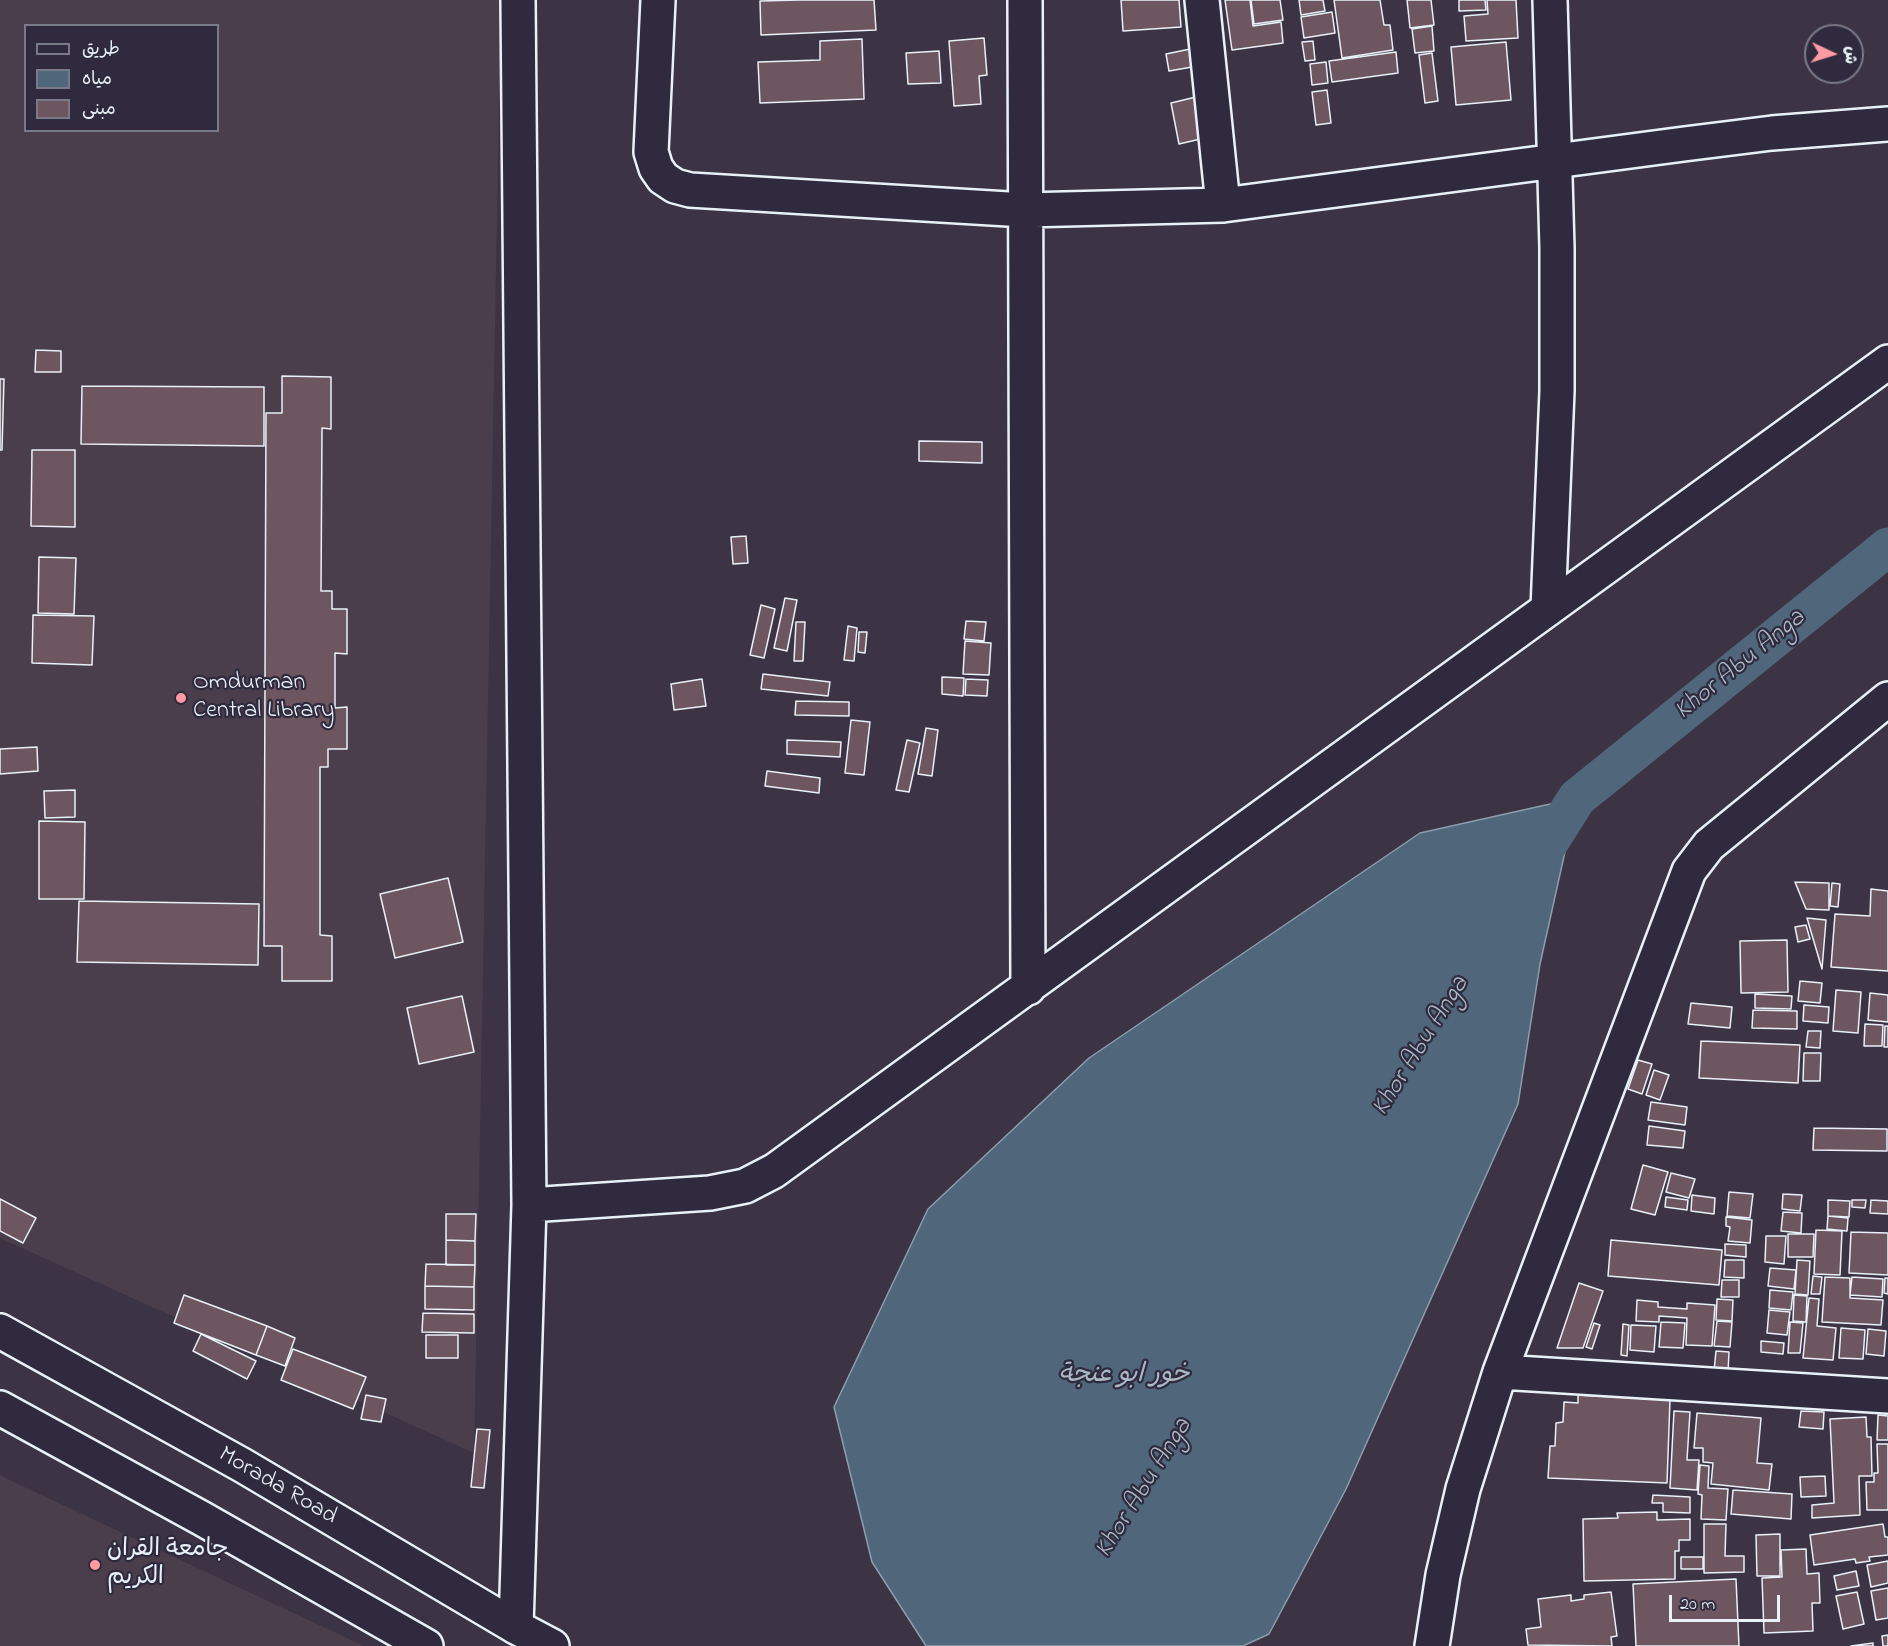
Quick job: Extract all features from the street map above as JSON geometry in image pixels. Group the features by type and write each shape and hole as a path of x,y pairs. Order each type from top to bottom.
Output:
{"street":[{"path":"516,1627 529,1204 518,0"},
{"path":"658,0 651,152 656,168 663,178 675,186 690,190 1025,210 1223,205 1772,133 1888,124"},
{"path":"1025,0 1028,988"},
{"path":"1202,0 1223,205"},
{"path":"1548,609 1557,391 1557,248 1550,0"},
{"path":"529,1204 710,1193 745,1186 774,1171 1888,362"},
{"path":"1432,1646 1443,1575 1463,1489 1500,1372 1689,871 1710,845 1888,699"},
{"name":"Morada Road","path":"0,1331 242,1465 552,1646"},
{"path":"1500,1372 1888,1396"},
{"path":"0,1408 201,1518 426,1646"}],"shaded area":[{"path":"0,0 501,0 474,1453 0,1238"},
{"name":"جامعة القران الكريم","path":"0,1475 18,1484 364,1646 0,1646"}],"water":[{"name":"خور ابو عنجة","path":"1577,798 1540,964 1518,1104 1346,1489 1269,1634 1243,1646 926,1646 872,1562 834,1407 928,1209 1089,1058 1420,833"}],"building":[{"path":"874,0 876,30 761,35 760,1"},
{"path":"1121,0 1179,0 1181,27 1123,31"},
{"path":"1225,0 1250,0 1253,26 1281,22 1283,43 1232,50"},
{"path":"1251,0 1280,0 1283,20 1254,24"},
{"path":"1299,0 1323,0 1325,11 1301,15"},
{"path":"1334,0 1380,0 1384,25 1390,25 1393,50 1342,58"},
{"path":"1407,0 1431,0 1434,25 1410,28"},
{"path":"1459,0 1485,0 1486,10 1459,11"},
{"path":"1487,0 1516,0 1518,38 1466,41 1464,16 1488,14"},
{"path":"1332,12 1335,33 1304,38 1301,17"},
{"path":"1432,26 1434,51 1415,53 1412,29"},
{"path":"984,38 987,75 979,76 981,104 954,106 949,41"},
{"path":"862,39 864,99 760,103 758,62 820,60 820,41"},
{"path":"1313,41 1315,60 1305,61 1302,42"},
{"path":"1506,42 1511,100 1456,105 1451,47"},
{"path":"1195,48 1198,66 1169,71 1166,54"},
{"path":"939,51 941,83 908,84 906,53"},
{"path":"1396,52 1398,73 1332,82 1329,61"},
{"path":"1432,53 1438,101 1425,103 1419,55"},
{"path":"1326,62 1328,83 1312,85 1310,64"},
{"path":"1327,90 1331,123 1316,125 1312,92"},
{"path":"1200,96 1209,137 1179,144 1171,103"},
{"path":"36,350 61,351 61,372 35,372"},
{"path":"282,376 331,377 331,429 322,428 321,591 332,591 332,609 347,609 347,654 335,653 335,708 347,707 347,749 328,749 328,767 320,767 320,935 332,936 332,981 282,981 282,946 264,946 266,413 282,413"},
{"path":"0,379 4,379 2,450 0,450"},
{"path":"82,386 264,387 264,446 81,444"},
{"path":"919,441 982,442 982,463 919,461"},
{"path":"32,450 75,450 75,527 31,526"},
{"path":"746,536 748,563 733,564 731,537"},
{"path":"39,557 76,558 74,614 38,613"},
{"path":"785,598 797,600 787,651 774,648"},
{"path":"761,605 775,609 764,658 750,655"},
{"path":"33,615 94,616 92,665 32,663"},
{"path":"966,621 986,622 984,641 964,639"},
{"path":"796,622 805,622 803,661 794,661"},
{"path":"848,626 857,628 854,661 844,660"},
{"path":"859,632 867,632 865,653 858,652"},
{"path":"965,641 991,643 989,675 963,674"},
{"path":"763,674 830,682 828,696 761,689"},
{"path":"942,677 964,678 963,696 942,694"},
{"path":"702,679 706,706 674,710 671,684"},
{"path":"966,679 988,680 987,696 965,695"},
{"path":"796,701 849,702 849,716 795,715"},
{"path":"851,720 870,722 864,775 845,773"},
{"path":"926,728 938,730 932,776 918,774"},
{"path":"787,740 841,742 840,757 787,754"},
{"path":"907,740 920,743 909,792 896,790"},
{"path":"37,747 38,771 0,774 0,749"},
{"path":"767,771 820,778 819,793 765,786"},
{"path":"75,790 75,817 45,818 44,791"},
{"path":"39,821 85,822 84,899 39,899"},
{"path":"448,878 463,942 395,958 380,894"},
{"path":"1795,882 1829,883 1829,910 1806,909"},
{"path":"1832,883 1840,884 1838,907 1830,906"},
{"path":"1871,889 1888,891 1888,971 1831,967 1835,914 1870,916"},
{"path":"79,901 259,904 258,965 77,962"},
{"path":"1807,918 1826,920 1822,969"},
{"path":"1806,925 1810,939 1798,942 1795,927"},
{"path":"1787,940 1788,992 1741,993 1740,941"},
{"path":"1800,981 1822,983 1820,1003 1798,1001"},
{"path":"1836,990 1861,992 1858,1033 1833,1031"},
{"path":"1870,993 1888,995 1888,1022 1868,1020"},
{"path":"1755,994 1792,996 1791,1009 1755,1008"},
{"path":"462,996 474,1052 419,1064 407,1008"},
{"path":"1691,1003 1732,1007 1730,1028 1688,1024"},
{"path":"1804,1005 1829,1007 1828,1023 1803,1021"},
{"path":"1753,1010 1797,1011 1797,1029 1752,1028"},
{"path":"1865,1024 1883,1025 1882,1046 1864,1046"},
{"path":"1885,1026 1888,1026 1888,1047 1884,1047"},
{"path":"1808,1031 1821,1031 1820,1048 1806,1047"},
{"path":"1701,1041 1800,1045 1798,1083 1699,1078"},
{"path":"1804,1053 1821,1053 1820,1081 1803,1081"},
{"path":"1638,1060 1652,1064 1642,1094 1628,1089"},
{"path":"1654,1070 1669,1075 1660,1100 1646,1095"},
{"path":"1651,1102 1687,1107 1685,1125 1648,1120"},
{"path":"1649,1126 1685,1131 1683,1148 1647,1145"},
{"path":"1814,1128 1887,1129 1887,1151 1813,1150"},
{"path":"1643,1165 1668,1172 1655,1215 1631,1209"},
{"path":"1671,1173 1695,1179 1689,1198 1666,1192"},
{"path":"1729,1192 1753,1194 1750,1218 1727,1216"},
{"path":"1783,1194 1802,1195 1800,1211 1782,1209"},
{"path":"1692,1195 1715,1198 1714,1214 1691,1211"},
{"path":"1666,1197 1688,1200 1687,1210 1665,1207"},
{"path":"0,1199 36,1218 23,1243 0,1231"},
{"path":"1828,1200 1850,1201 1849,1217 1828,1216"},
{"path":"1852,1200 1866,1200 1865,1208 1852,1207"},
{"path":"1871,1200 1888,1201 1888,1214 1870,1213"},
{"path":"1783,1212 1802,1213 1801,1233 1781,1231"},
{"path":"446,1214 476,1214 475,1241 446,1240"},
{"path":"1828,1216 1848,1218 1847,1231 1827,1229"},
{"path":"1726,1217 1752,1220 1750,1243 1728,1241 1730,1227 1726,1226"},
{"path":"1816,1230 1842,1231 1840,1275 1814,1274"},
{"path":"1851,1232 1888,1233 1888,1275 1849,1273"},
{"path":"1788,1234 1814,1234 1813,1257 1788,1257"},
{"path":"1766,1236 1786,1236 1784,1264 1765,1262"},
{"path":"446,1240 475,1241 475,1265 446,1265"},
{"path":"1611,1240 1722,1250 1719,1285 1608,1276"},
{"path":"1725,1244 1746,1245 1746,1257 1725,1255"},
{"path":"1725,1260 1744,1260 1744,1278 1724,1277"},
{"path":"1797,1260 1810,1261 1808,1295 1795,1294"},
{"path":"426,1264 475,1265 474,1287 425,1286"},
{"path":"1770,1268 1796,1270 1794,1289 1768,1286"},
{"path":"1813,1276 1822,1277 1820,1294 1811,1294"},
{"path":"1825,1277 1850,1278 1850,1298 1883,1300 1881,1325 1822,1322"},
{"path":"1852,1277 1883,1279 1882,1297 1850,1295"},
{"path":"1885,1278 1888,1278 1888,1294 1884,1293"},
{"path":"1722,1280 1739,1280 1739,1297 1721,1297"},
{"path":"1579,1283 1603,1291 1583,1348 1557,1348"},
{"path":"425,1286 474,1287 474,1310 425,1309"},
{"path":"1770,1290 1793,1292 1791,1310 1769,1308"},
{"path":"184,1295 267,1326 256,1355 174,1323"},
{"path":"1794,1295 1807,1296 1806,1322 1793,1321"},
{"path":"1809,1298 1819,1299 1817,1326 1836,1328 1833,1360 1803,1358"},
{"path":"1717,1299 1733,1300 1732,1321 1716,1320"},
{"path":"1637,1300 1658,1302 1658,1307 1687,1309 1687,1303 1715,1305 1712,1346 1686,1345 1687,1318 1659,1316 1659,1322 1636,1321"},
{"path":"1769,1310 1790,1312 1787,1335 1767,1333"},
{"path":"423,1313 474,1314 474,1333 422,1332"},
{"path":"1717,1321 1732,1322 1730,1347 1714,1346"},
{"path":"1661,1322 1685,1323 1683,1348 1659,1347"},
{"path":"1790,1322 1803,1323 1800,1353 1788,1353"},
{"path":"1594,1323 1600,1325 1592,1349 1586,1347"},
{"path":"1623,1324 1629,1325 1627,1356 1621,1355"},
{"path":"1631,1325 1656,1326 1654,1352 1630,1350"},
{"path":"267,1326 295,1338 285,1366 256,1355"},
{"path":"1841,1328 1865,1330 1863,1359 1839,1358"},
{"path":"1868,1329 1886,1331 1884,1356 1866,1354"},
{"path":"201,1334 256,1361 247,1379 193,1351"},
{"path":"426,1335 458,1335 458,1358 426,1358"},
{"path":"1761,1341 1784,1343 1783,1354 1761,1352"},
{"path":"293,1349 366,1377 353,1409 281,1380"},
{"path":"1716,1351 1729,1352 1728,1372 1714,1371"},
{"path":"366,1395 386,1399 381,1422 361,1419"},
{"path":"1578,1395 1670,1400 1667,1483 1548,1478 1550,1446 1555,1446 1556,1423 1563,1422 1564,1402 1578,1403"},
{"path":"1674,1411 1690,1412 1687,1460 1699,1460 1697,1490 1670,1488"},
{"path":"1801,1411 1824,1412 1823,1429 1799,1427"},
{"path":"1697,1413 1761,1418 1757,1463 1772,1464 1769,1490 1711,1484 1713,1463 1703,1462 1703,1448 1694,1448"},
{"path":"1878,1415 1888,1416 1888,1440 1877,1440"},
{"path":"1866,1417 1867,1437 1871,1437 1872,1476 1859,1476 1860,1515 1812,1518 1812,1505 1834,1503 1830,1419"},
{"path":"477,1429 490,1430 484,1488 471,1487"},
{"path":"1877,1444 1888,1444 1888,1510 1867,1510 1866,1482 1874,1482 1874,1473 1878,1473"},
{"path":"1700,1465 1709,1466 1708,1488 1728,1489 1726,1520 1701,1519 1702,1495 1698,1494"},
{"path":"1825,1476 1826,1496 1801,1497 1800,1477"},
{"path":"1733,1490 1792,1494 1791,1519 1731,1514"},
{"path":"1653,1495 1690,1497 1690,1513 1663,1512 1663,1503 1652,1503"},
{"path":"1657,1512 1657,1520 1690,1519 1690,1540 1679,1540 1679,1551 1675,1551 1675,1579 1584,1581 1583,1519 1618,1518 1617,1513"},
{"path":"1704,1524 1726,1524 1725,1556 1744,1556 1744,1572 1704,1573"},
{"path":"1883,1524 1885,1537 1888,1537 1888,1555 1869,1557 1870,1561 1856,1563 1855,1559 1814,1565 1810,1535"},
{"path":"1780,1534 1780,1576 1757,1576 1756,1535"},
{"path":"1806,1549 1807,1574 1819,1573 1820,1603 1812,1603 1813,1631 1764,1633 1762,1578 1782,1577 1781,1550"},
{"path":"1681,1557 1703,1557 1703,1569 1681,1569"},
{"path":"1888,1561 1888,1583 1871,1587 1867,1565"},
{"path":"1856,1571 1859,1586 1837,1590 1834,1576"},
{"path":"1736,1579 1739,1646 1636,1646 1633,1584"},
{"path":"1888,1588 1888,1618 1876,1620 1871,1591"},
{"path":"1611,1592 1617,1636 1611,1637 1612,1646 1528,1645 1526,1629 1541,1627 1538,1599 1571,1595 1571,1601 1584,1599 1584,1595"},
{"path":"1857,1592 1864,1624 1843,1629 1836,1596"},
{"path":"1888,1635 1888,1646 1883,1646 1882,1636"},
{"path":"1873,1643 1873,1646 1851,1646"}],"waterway":[{"name":"Khor Abu Anga","path":"1548,844 1577,798 1888,547"}],"place":[{"name":"Omdurman Central Library","path":"181,698"},
{"name":"جامعة القران الكريم","path":"95,1565"}]}
